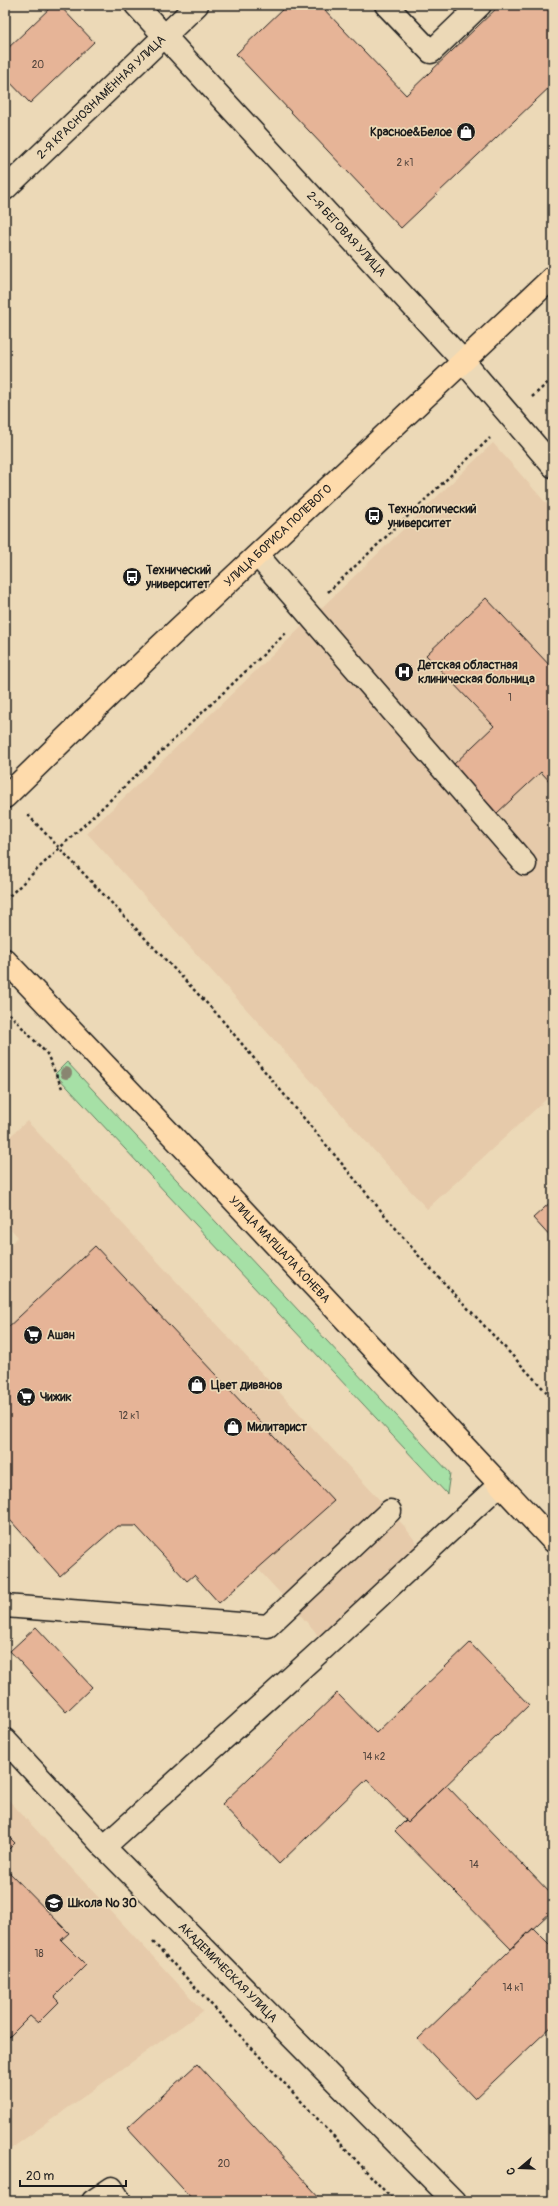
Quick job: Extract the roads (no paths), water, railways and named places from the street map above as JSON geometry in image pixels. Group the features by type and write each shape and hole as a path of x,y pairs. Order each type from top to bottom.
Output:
{"main road":[{"name":"УЛИЦА БОРИСА ПОЛЕВОГО","path":"7,795 157,649 258,556 553,277"},
{"name":"УЛИЦА МАРШАЛА КОНЕВА","path":"5,960 223,1189 553,1541"}],"street":[{"name":"2-Я БЕГОВАЯ УЛИЦА","path":"136,5 464,362 553,466"},
{"name":"2-Я КРАСНОЗНАМЁННАЯ УЛИЦА","path":"5,189 197,5"},
{"path":"386,5 431,52 480,5"},
{"path":"258,556 525,864"},
{"path":"104,1848 326,1646 499,1485"},
{"path":"5,1606 268,1626 390,1511"},
{"name":"АКАДЕМИЧЕСКАЯ УЛИЦА","path":"5,1740 104,1848 454,2201"},
{"path":"92,2201 112,2188 120,2201"}],"place":[{"name":"Красное&Белое","path":"466,132"},
{"name":"Технологический университет","path":"374,516"},
{"name":"Технический университет","path":"132,577"},
{"name":"Детская областная клиническая больница","path":"404,672"},
{"name":"Ашан","path":"33,1335"},
{"name":"Цвет диванов","path":"197,1385"},
{"name":"Чижик","path":"26,1397"},
{"name":"Милитарист","path":"233,1427"},
{"name":"Школа № 30","path":"54,1903"}]}
